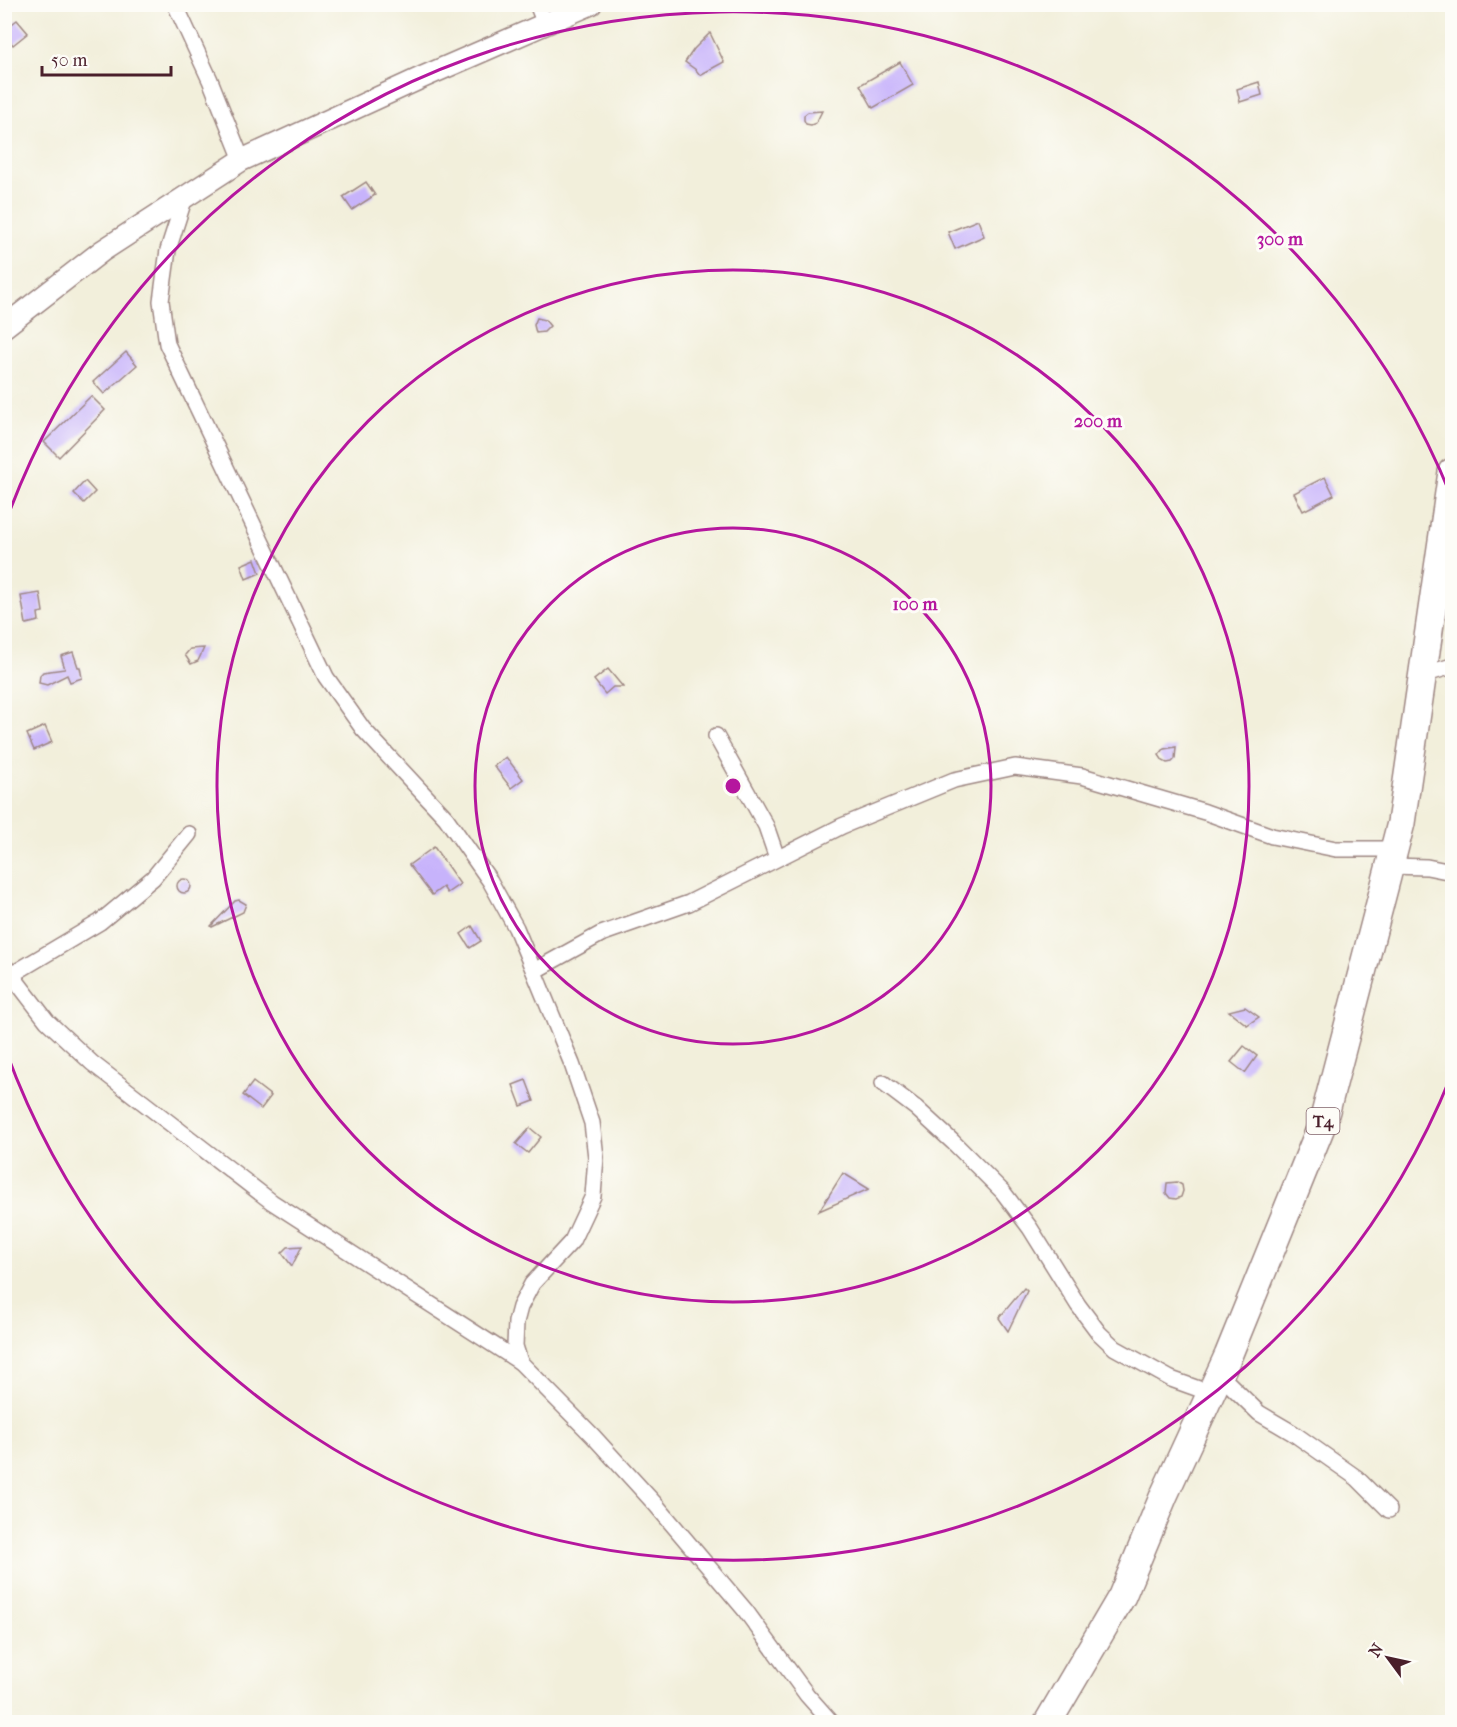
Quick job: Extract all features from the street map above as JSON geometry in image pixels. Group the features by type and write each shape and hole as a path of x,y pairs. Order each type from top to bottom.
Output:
{"highway":[{"name":"T4","path":"1048,1722 1122,1596 1164,1494 1228,1356 1323,1122 1401,823 1452,472"}],"street":[{"path":"175,4 210,80 242,160"},
{"path":"537,4 545,24"},
{"path":"4,327 102,251 242,160 423,77 591,4"},
{"path":"185,197 168,250 161,301 166,344 326,677 363,729 446,818 501,900 516,928 572,1064 592,1123 596,1157 593,1196 572,1241 532,1284 520,1307 516,1322 515,1346 520,1362"},
{"path":"1424,675 1452,666"},
{"path":"716,736 766,826 777,858"},
{"path":"534,971 601,934 688,903 842,826 954,780 1015,766 1082,776 1205,812 1272,836 1392,857 1452,872"},
{"path":"189,834 153,878 100,922 8,970 46,1021 92,1064 272,1202 520,1362 656,1504 745,1610 807,1695 831,1722"},
{"path":"883,1083 916,1108 1003,1192 1030,1228 1078,1305 1099,1333 1114,1348 1171,1379 1214,1384 1293,1433 1357,1478 1389,1510"}],"building":[{"path":"17,20 28,33 13,45 4,35 4,30"},
{"path":"710,33 724,62 700,75 685,62"},
{"path":"900,62 913,85 873,108 860,85"},
{"path":"1259,82 1262,95 1240,102 1237,89"},
{"path":"822,111 816,123 806,124 804,115 808,112"},
{"path":"366,182 375,195 352,210 343,197"},
{"path":"978,220 984,236 955,249 948,232"},
{"path":"537,318 545,320 550,326 544,332 536,333 534,325"},
{"path":"126,352 137,365 104,394 93,382"},
{"path":"91,396 105,410 59,457 44,442"},
{"path":"1325,477 1334,495 1303,511 1294,493"},
{"path":"85,481 95,492 84,503 74,493"},
{"path":"255,559 260,573 246,579 241,565"},
{"path":"40,593 43,612 38,613 39,621 26,624 21,596"},
{"path":"204,648 198,661 191,664 185,655 190,649"},
{"path":"73,652 82,678 70,682 67,675 47,685 39,683 43,672 65,669 61,656"},
{"path":"608,669 623,687 613,687 605,694 594,680"},
{"path":"45,726 52,742 34,750 27,734"},
{"path":"1176,747 1175,759 1167,763 1163,761 1159,755 1164,749"},
{"path":"506,757 523,779 511,788 494,766"},
{"path":"434,847 460,884 447,893 443,887 432,895 409,865"},
{"path":"181,879 187,879 191,886 187,893 181,893 177,889 177,883"},
{"path":"239,900 246,904 243,912 211,926 235,901"},
{"path":"472,926 481,941 470,948 461,934"},
{"path":"1245,1007 1259,1017 1247,1025 1229,1011"},
{"path":"1244,1046 1257,1056 1245,1073 1231,1062"},
{"path":"526,1080 534,1101 521,1106 513,1085"},
{"path":"253,1082 271,1096 261,1109 243,1095"},
{"path":"530,1128 541,1137 528,1153 516,1144"},
{"path":"843,1173 869,1189 819,1211"},
{"path":"1177,1182 1182,1185 1181,1197 1170,1198 1166,1193 1167,1183"},
{"path":"302,1246 292,1266 282,1253 288,1247"},
{"path":"1024,1288 1027,1291 1008,1331 999,1318"}]}
